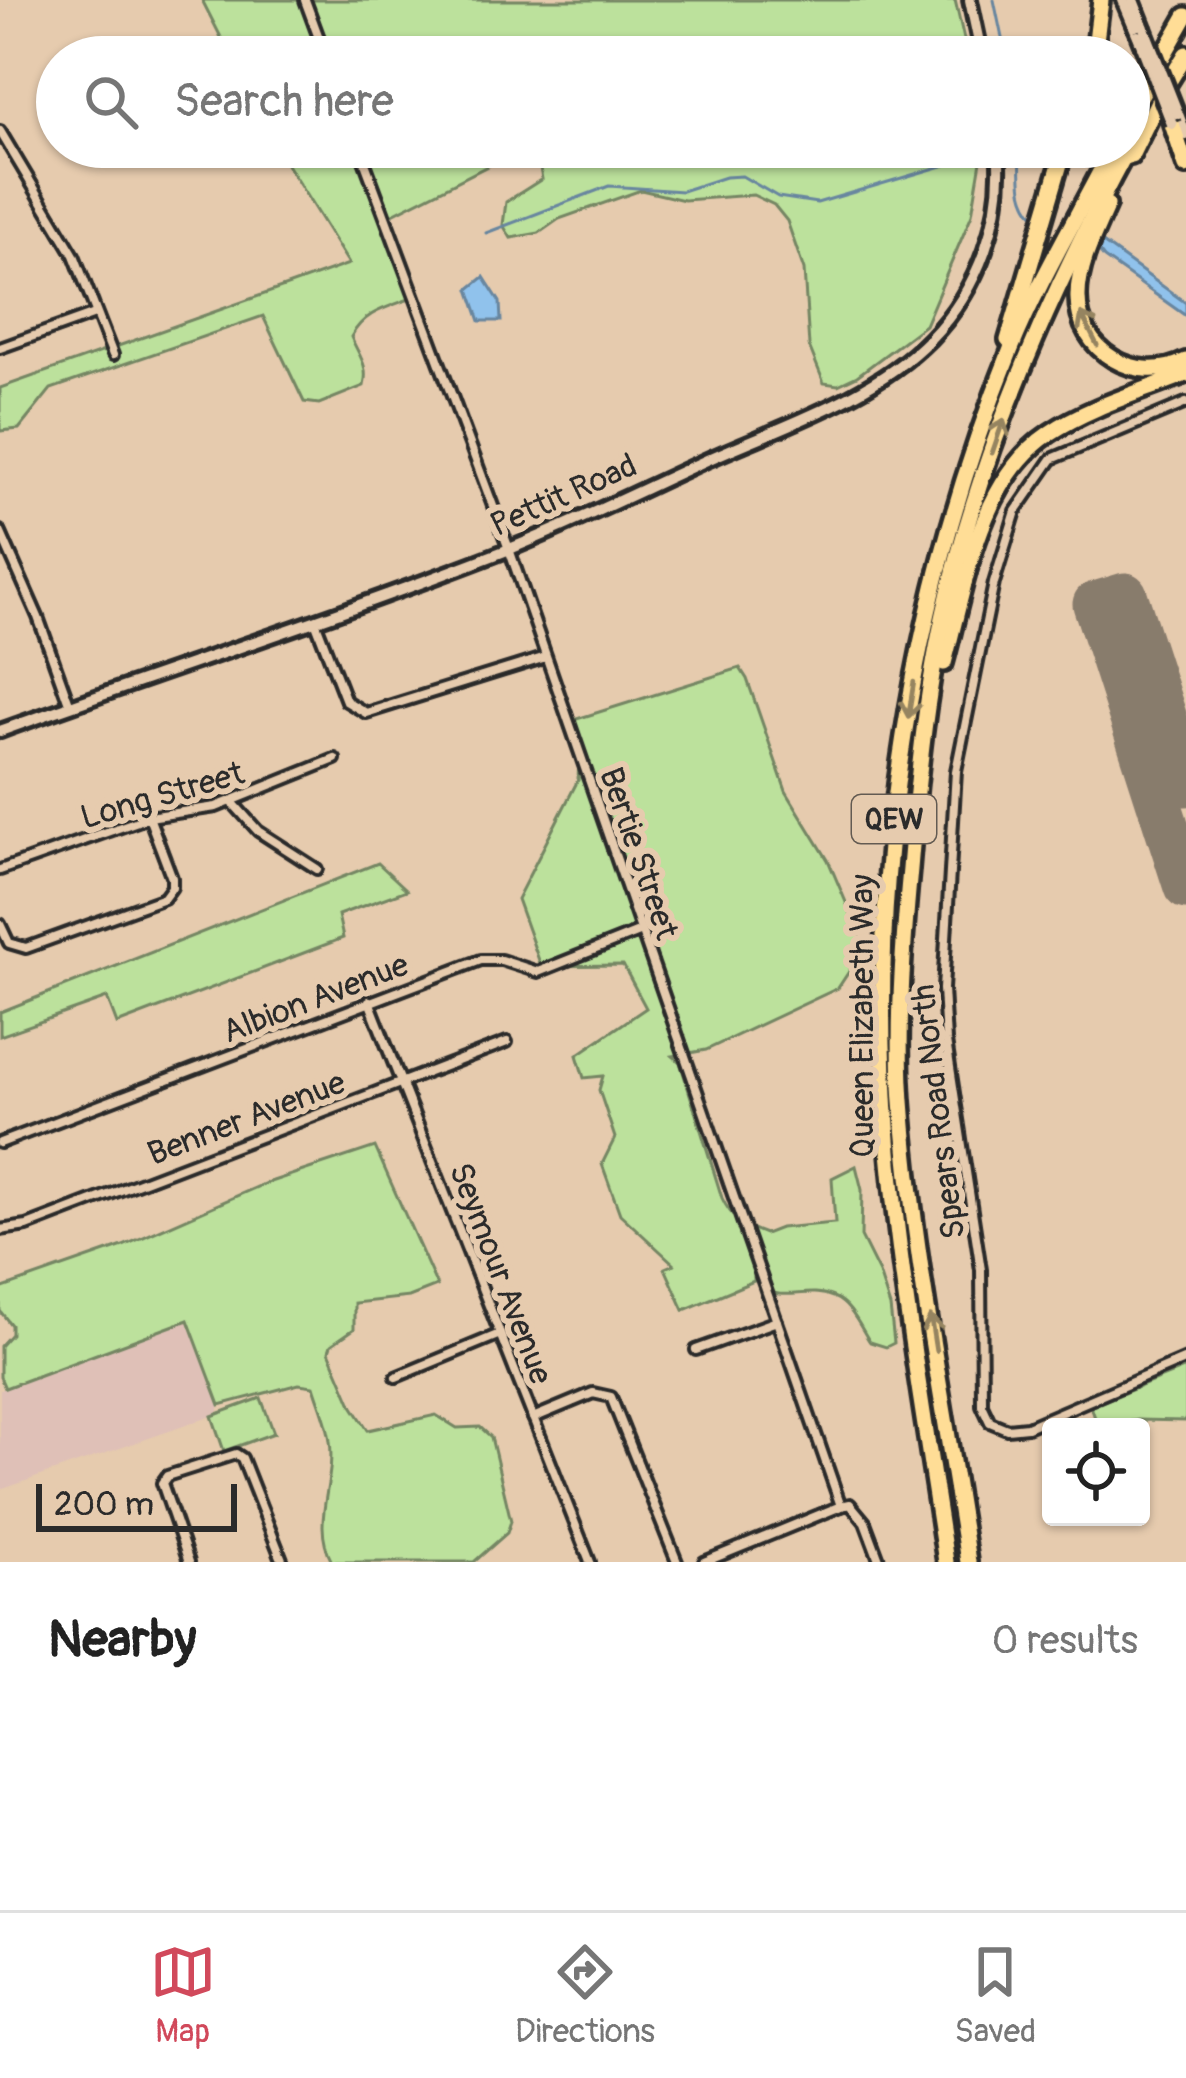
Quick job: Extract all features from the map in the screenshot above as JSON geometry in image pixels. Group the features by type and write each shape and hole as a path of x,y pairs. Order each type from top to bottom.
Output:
{"highway":[{"path":"1097,36 1101,0"},
{"path":"1150,74 1186,4"},
{"path":"1155,64 1186,16"},
{"name":"Queen Elizabeth Way","path":"1150,112 1186,54"},
{"path":"1150,117 1164,89"},
{"path":"1175,119 1186,162"},
{"path":"983,424 1059,168"},
{"name":"Queen Elizabeth Way","path":"945,1562 888,1138 886,912 896,797 939,570 983,424 1013,345 1102,168"},
{"name":"Queen Elizabeth Way","path":"968,1562 902,1110 904,929 920,752 943,616 999,432 1070,258 1118,168"},
{"path":"1125,168 1084,263 1077,299 1082,325 1097,347 1117,362 1162,370 1186,361"},
{"path":"920,752 972,561 1005,479 1026,452 1051,432 1186,377"}],"street":[{"path":"305,0 318,36"},
{"path":"970,0 978,36"},
{"path":"1124,0 1143,36"},
{"path":"1133,0 1141,32"},
{"path":"1150,55 1186,135"},
{"path":"0,131 74,255 113,355"},
{"name":"Bertie Street","path":"367,168 509,549 841,1506 850,1504 865,1522 880,1562"},
{"name":"Pettit Road","path":"0,731 509,549 845,398 901,364 950,316 976,273 997,205 998,168"},
{"path":"0,348 95,314"},
{"name":"Spears Road North","path":"1186,403 1052,459 1016,511 994,583 956,770 943,989 946,1041 981,1270 982,1405 989,1422 1007,1429 1027,1427 1186,1359"},
{"path":"0,531 70,706"},
{"path":"314,618 346,701 365,713 546,657"},
{"name":"Long Street","path":"0,870 149,817 232,802 335,759"},
{"path":"232,802 258,831 317,869"},
{"path":"0,924 10,943 26,948 164,898 172,878 149,817"},
{"name":"Albion Avenue","path":"4,1141 481,960 501,960 538,972 641,931"},
{"name":"Seymour Avenue","path":"369,1001 590,1562"},
{"name":"Benner Avenue","path":"0,1230 27,1226 507,1042"},
{"path":"696,1350 777,1321"},
{"path":"396,1377 500,1334"},
{"path":"533,1418 593,1393 611,1397 677,1562"},
{"path":"189,1562 162,1483 231,1454 239,1456 283,1562"},
{"path":"704,1562 841,1506"}],"shaded area":[{"path":"188,1320 220,1405 218,1414 0,1490 0,1390"}],"green space":[{"path":"202,0 955,0 963,36 220,36"},
{"path":"289,168 484,168 387,217 412,298 369,316 351,337 364,366 364,386 319,404 304,402 263,316 51,389 19,429 0,431 0,388 349,264"},
{"path":"540,168 980,168 972,214 925,325 838,385 824,383 809,346 804,270 787,221 774,205 753,195 684,200 641,190 559,219 539,233 511,238 503,225 506,202 542,179"},
{"path":"740,668 786,791 828,860 865,947 838,988 706,1050 673,1056 680,1062 722,1198 745,1225 765,1234 835,1223 832,1178 856,1166 862,1190 861,1237 890,1307 894,1343 886,1347 870,1342 839,1300 822,1294 771,1292 754,1276 754,1281 684,1310 665,1268 674,1264 620,1214 602,1164 615,1138 599,1090 603,1076 584,1078 577,1055 646,1008 623,965 541,966 517,899 578,780 579,757 567,722"},
{"path":"378,863 407,890 338,915 343,938 117,1024 107,998 0,1036 0,1012"},
{"path":"375,1147 437,1286 409,1297 354,1303 354,1329 329,1351 368,1430 436,1415 457,1428 480,1427 491,1437 511,1521 507,1533 474,1562 332,1562 323,1532 330,1441 314,1386 299,1384 220,1405 188,1320 5,1388 0,1377 0,1346 11,1334 11,1325 0,1311 0,1289 123,1246 264,1184"},
{"path":"1186,1368 1186,1421 1095,1418 1091,1406"},
{"path":"261,1398 274,1433 224,1451 212,1416"}],"water":[{"path":"1100,241 1186,303 1186,316 1104,258 1097,249"},
{"path":"484,277 500,302 501,321 480,321 469,289"}],"waterway":[{"path":"994,0 1002,36"},
{"path":"486,233 609,186 682,191 742,176 778,197 817,203 935,168"},
{"path":"1021,168 1022,192 1035,216"}],"runway":[{"path":"1186,784 1125,595 1095,604 1186,887"}]}
